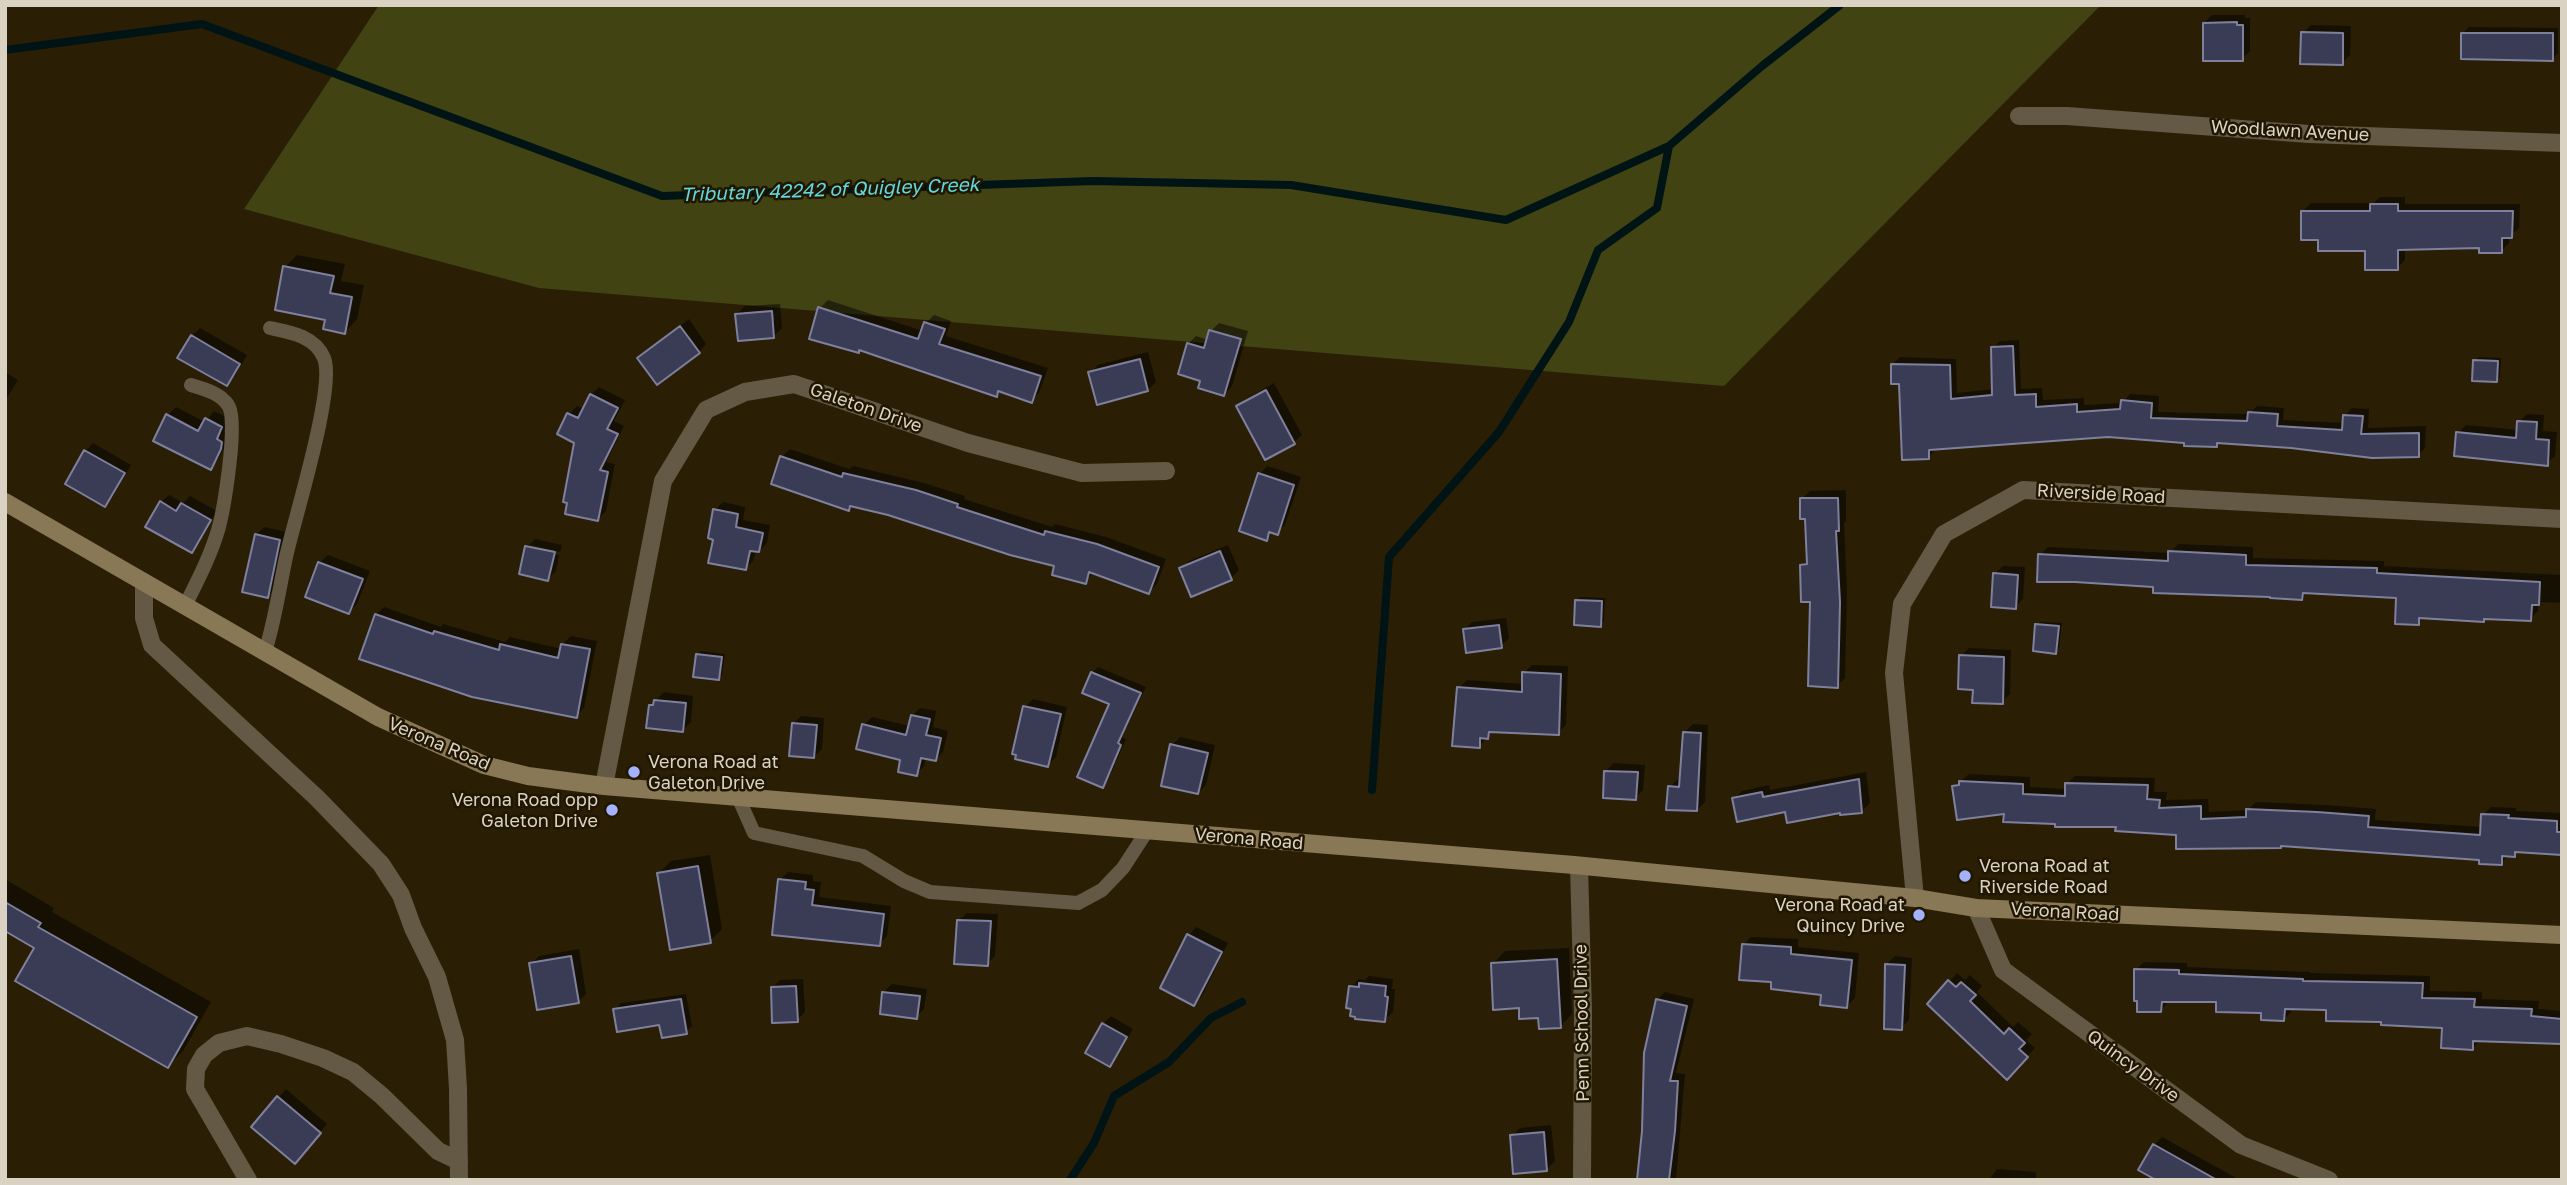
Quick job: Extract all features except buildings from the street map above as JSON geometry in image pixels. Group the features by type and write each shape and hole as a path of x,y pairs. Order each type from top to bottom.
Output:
{"street":[{"name":"Woodlawn Avenue","path":"2019,116 2067,116 2309,134 2562,143"},
{"name":"Galeton Drive","path":"604,786 663,481 706,410 745,393 794,384 968,443 1082,473 1166,471"},
{"name":"Riverside Road","path":"1915,898 1894,673 1902,604 1944,534 2023,490 2562,519"},
{"name":"Verona Road","path":"5,502 378,717 484,765 528,776 604,786 1579,866 1915,898 1976,908 2562,935"},
{"path":"144,582 144,618 152,645 317,799 381,864 401,895 413,928 437,977 455,1040 459,1180"},
{"name":"Penn School Drive","path":"1579,866 1583,1012 1582,1180"},
{"name":"Quincy Drive","path":"1976,908 2003,970 2241,1145 2329,1180"},
{"path":"248,1180 195,1089 196,1069 204,1055 219,1043 247,1035 312,1054 352,1072 382,1096 438,1151 459,1161"}],"lane":[{"path":"265,652 275,620 285,559 322,407 327,369 317,347 296,333 270,328"},
{"path":"185,606 204,570 219,524 233,437 233,413 228,403 213,392 191,385"},
{"path":"738,797 754,833 863,856 904,881 930,892 1078,903 1102,890 1123,868 1147,831"}],"shaded area":[{"path":"379,5 2101,5 1724,386 539,288 244,209"}],"waterway":[{"name":"Tributary 42242 of Quigley Creek","path":"5,50 202,24 662,196 1093,181 1291,185 1506,220 1669,146 1762,66 1840,5"},
{"path":"1372,790 1389,557 1499,432 1569,322 1598,250 1657,208 1669,146"},
{"path":"1070,1180 1094,1143 1114,1096 1169,1062 1211,1018 1242,1002"}],"place":[{"name":"Verona Road at Galeton Drive","path":"634,772"},
{"name":"Verona Road opp Galeton Drive","path":"612,810"},
{"name":"Verona Road at Riverside Road","path":"1965,876"},
{"name":"Verona Road at Quincy Drive","path":"1919,915"}]}
